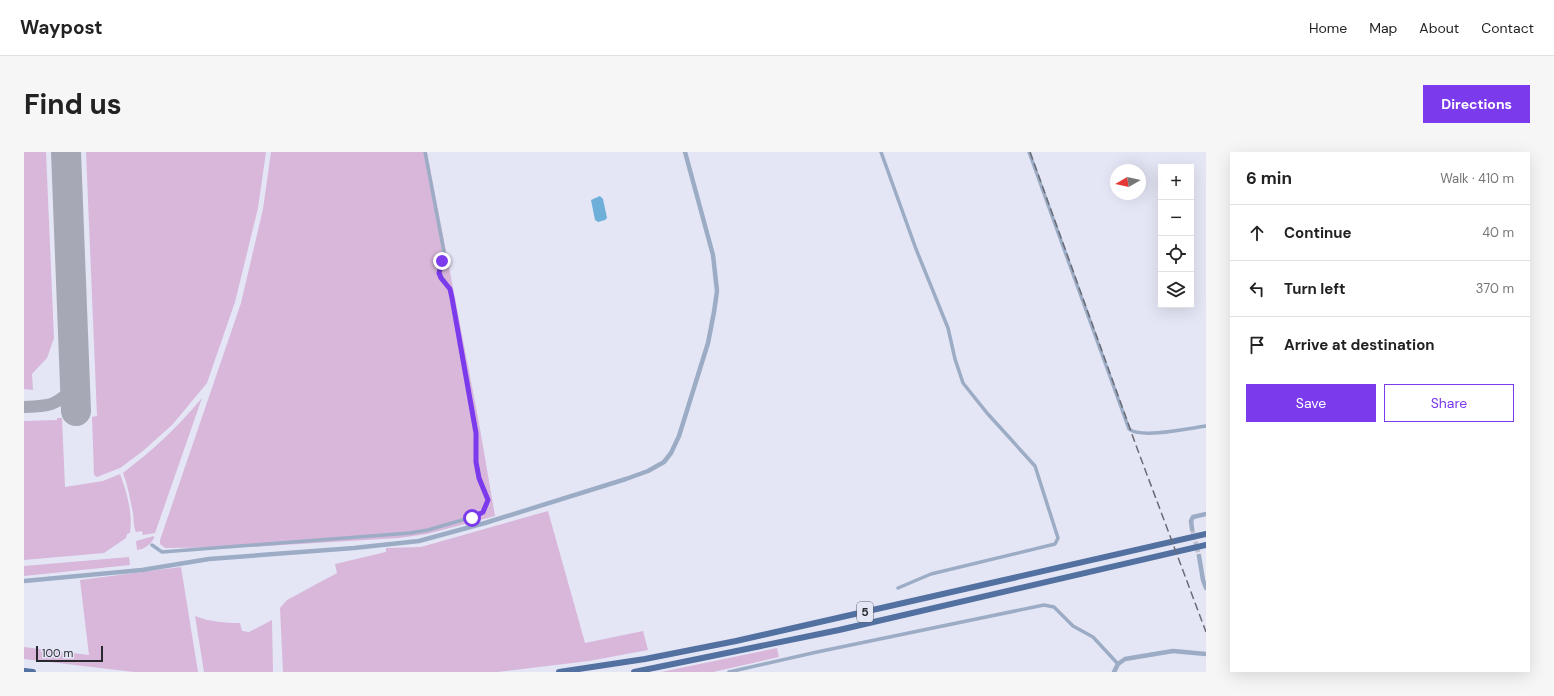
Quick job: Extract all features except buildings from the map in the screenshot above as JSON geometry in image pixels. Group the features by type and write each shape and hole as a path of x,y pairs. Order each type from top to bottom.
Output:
{"highway":[{"name":"5","path":"559,672 644,659 736,641 1206,534"},
{"name":"5","path":"634,672 840,630 1206,545"},
{"path":"24,671 33,672"}],"street":[{"path":"152,545 162,552 410,533 428,530 472,518 480,514 485,509 488,500 479,478 476,462 476,433 452,298 450,289 439,273 444,252 425,152"},
{"path":"24,581 142,570 209,559 354,548 419,541 485,523 626,479 648,471 664,462 671,453 679,436 711,332 717,291 714,255 685,152"},
{"path":"881,152 916,250 948,328 955,359 963,383 987,413 1035,466 1058,538 1056,544 931,574 898,588"},
{"path":"1029,152 1130,429 1134,432 1151,433 1206,426"},
{"path":"1192,529 1191,521 1193,518 1206,514"},
{"path":"1199,556 1203,580 1206,588"},
{"path":"729,672 817,652 1044,605 1054,608 1073,626 1093,638 1118,664"},
{"path":"1114,672 1118,664 1125,659 1166,651 1206,654"}],"shaded area":[{"path":"24,152 46,152 54,338 47,358 32,374 33,390 24,389"},
{"path":"86,152 266,152 258,208 235,302 207,383 173,424 143,451 120,468 97,477 94,475 92,417 97,416"},
{"path":"271,152 427,152 479,423 495,516 427,534 399,538 249,547 165,548 160,544 160,540 241,303 263,209"},
{"path":"202,398 155,533 143,535 142,531 136,532 129,493 123,473 165,438"},
{"path":"57,418 62,418 65,487 103,481 120,474 129,503 131,518 130,533 127,534 126,538 104,553 24,560 24,421 57,420"},
{"path":"548,511 585,643 643,631 648,650 589,661 498,672 283,672 280,608 287,600 337,573 335,564 386,552 386,548 421,547"},
{"path":"154,536 149,545 137,550 136,541"},
{"path":"129,557 130,565 24,576 24,566"},
{"path":"181,567 198,672 134,672 24,659 24,647 89,655 80,580"},
{"path":"195,616 218,622 240,623 242,631 249,632 272,620 273,672 204,672"},
{"path":"777,648 779,657 713,672 661,672"}],"water":[{"path":"600,196 603,199 607,218 598,222 595,220 591,200"}],"taxiway":[{"path":"24,407 52,404 75,387"}],"runway":[{"path":"66,152 76,411"}],"tunnel":[{"path":"1192,529 1199,556"}],"railway":[{"path":"1030,152 1137,448 1206,632"}],"route":[{"path":"442,261 439,268 439,273 450,289 452,298 476,433 476,462 479,478 488,500 483,512 472,518"}]}
